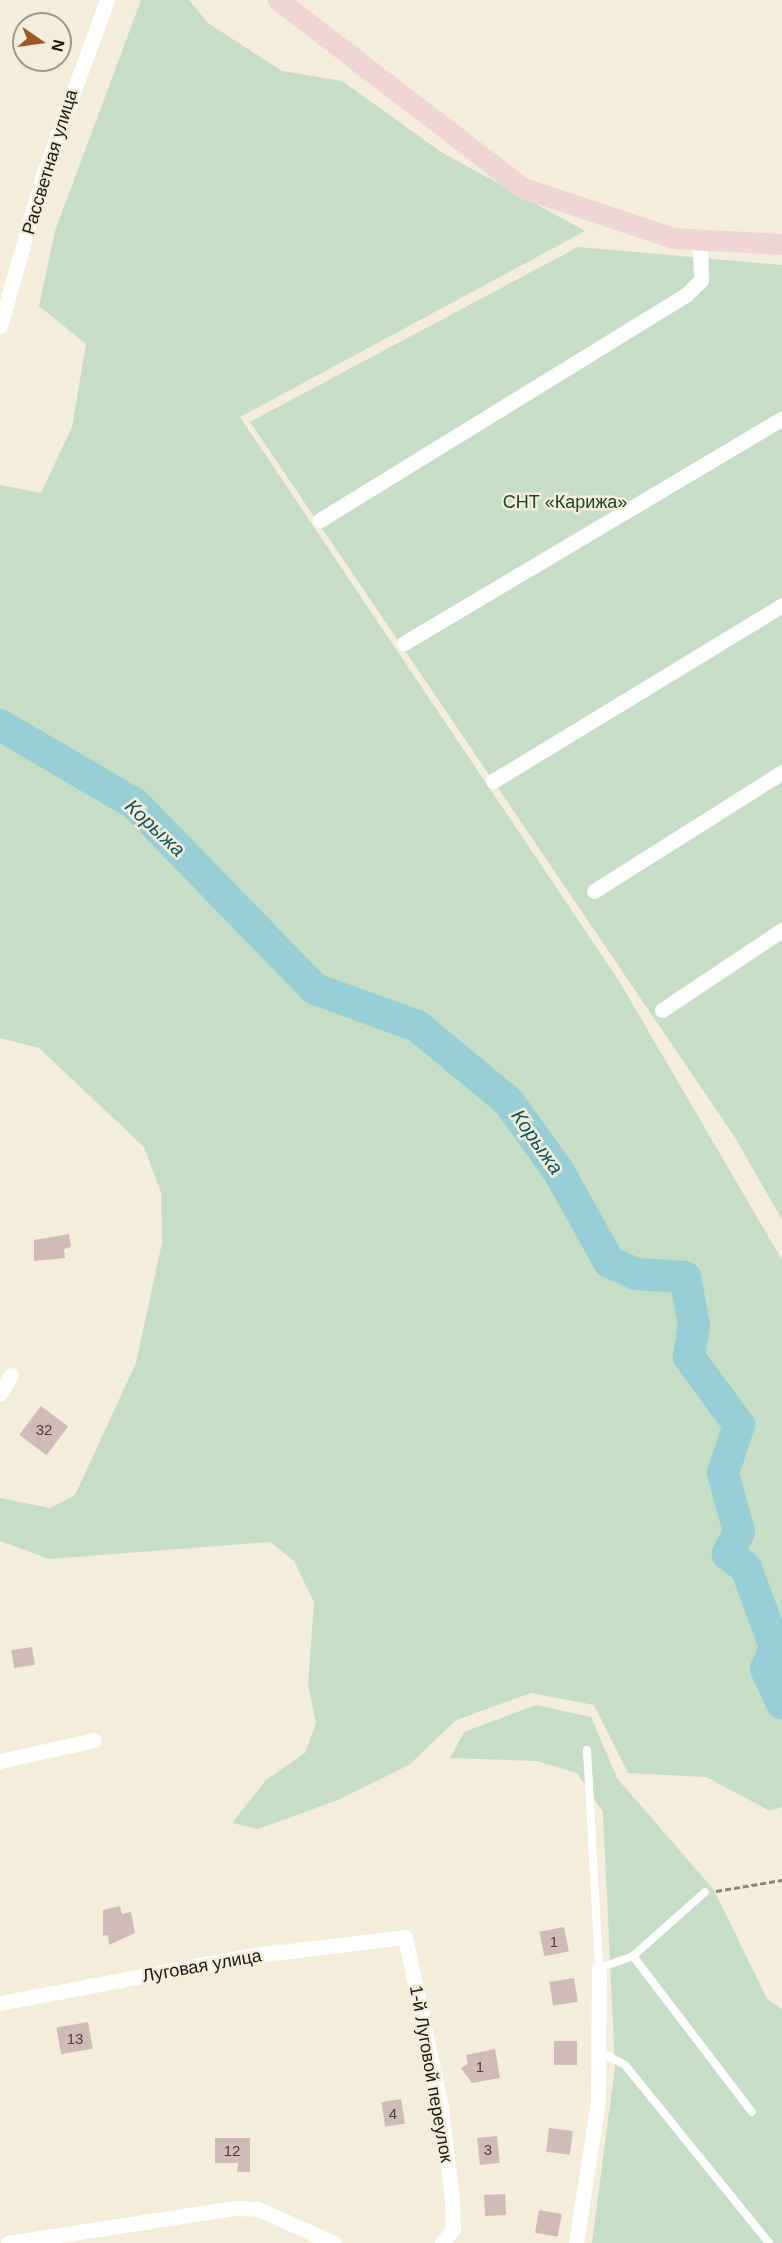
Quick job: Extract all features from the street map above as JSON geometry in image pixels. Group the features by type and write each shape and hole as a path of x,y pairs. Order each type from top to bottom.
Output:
{"street":[{"name":"Рассветная улица","path":"0,326 43,175 107,0"},
{"path":"278,0 523,188 674,238 782,244"},
{"path":"320,520 686,295 701,280 700,239"},
{"path":"404,644 782,419"},
{"path":"494,781 782,605"},
{"path":"594,891 782,772"},
{"path":"662,1010 782,930"},
{"path":"0,1394 11,1375"},
{"path":"0,1761 94,1740"},
{"name":"Луговая улица","path":"0,2003 255,1955 405,1937"},
{"name":"1-й Луговой переулок","path":"405,1937 441,2107 452,2200 453,2229 442,2243"},
{"path":"576,2243 600,2052 599,1968"},
{"path":"8,2243 235,2208 258,2209 334,2243"}],"lane":[{"path":"587,1750 599,1968 633,1956 705,1892"},
{"path":"633,1956 752,2112"},
{"path":"600,2052 625,2065 769,2243"}],"path":[{"path":"705,1892 782,1880"}],"green space":[{"path":"141,0 189,0 208,23 282,71 342,81 441,152 585,231 240,417 619,981 782,1260 782,1807 770,1811 706,1777 628,1773 594,1705 531,1693 456,1720 409,1765 338,1800 258,1829 232,1823 266,1780 305,1753 316,1723 308,1685 314,1602 294,1561 270,1542 49,1559 0,1541 0,1498 50,1508 75,1495 136,1363 162,1243 161,1192 144,1147 39,1048 0,1038 0,485 41,493 72,427 86,344 39,306 55,231"},
{"name":"СНТ «Карижа»","path":"578,247 782,265 782,1220 736,1139 250,422"},
{"path":"536,1705 591,1717 617,1778 714,1890 767,1999 782,2009 782,2243 592,2243 615,2067 603,1812 577,1773 537,1761 450,1758 464,1732"}],"building":[{"path":"69,1234 71,1247 64,1249 65,1258 34,1261 34,1240"},
{"path":"41,1406 68,1426 46,1455 19,1435"},
{"path":"32,1647 35,1665 14,1668 11,1650"},
{"path":"120,1906 122,1914 131,1912 135,1933 109,1945 108,1935 103,1936 103,1910"},
{"path":"564,1927 569,1952 544,1956 539,1932"},
{"path":"574,1978 578,2002 553,2006 549,1982"},
{"path":"88,2022 93,2049 61,2054 56,2028"},
{"path":"554,2041 577,2041 577,2065 554,2065"},
{"path":"495,2049 500,2078 472,2083 461,2068 468,2064 466,2055"},
{"path":"401,2099 405,2124 385,2127 381,2102"},
{"path":"549,2128 573,2131 570,2155 546,2152"},
{"path":"497,2136 500,2163 480,2165 477,2138"},
{"path":"215,2138 250,2138 250,2172 237,2172 238,2163 215,2163"},
{"path":"505,2194 506,2215 485,2216 484,2195"},
{"path":"539,2210 562,2214 558,2237 535,2233"}],"waterway":[{"name":"Корыжа","path":"0,725 135,804 315,989 417,1026 508,1101 559,1172 609,1262 636,1274 685,1277 694,1325 689,1357 739,1425 723,1473 739,1532 728,1554 746,1568 775,1647 766,1669 782,1704"}]}
